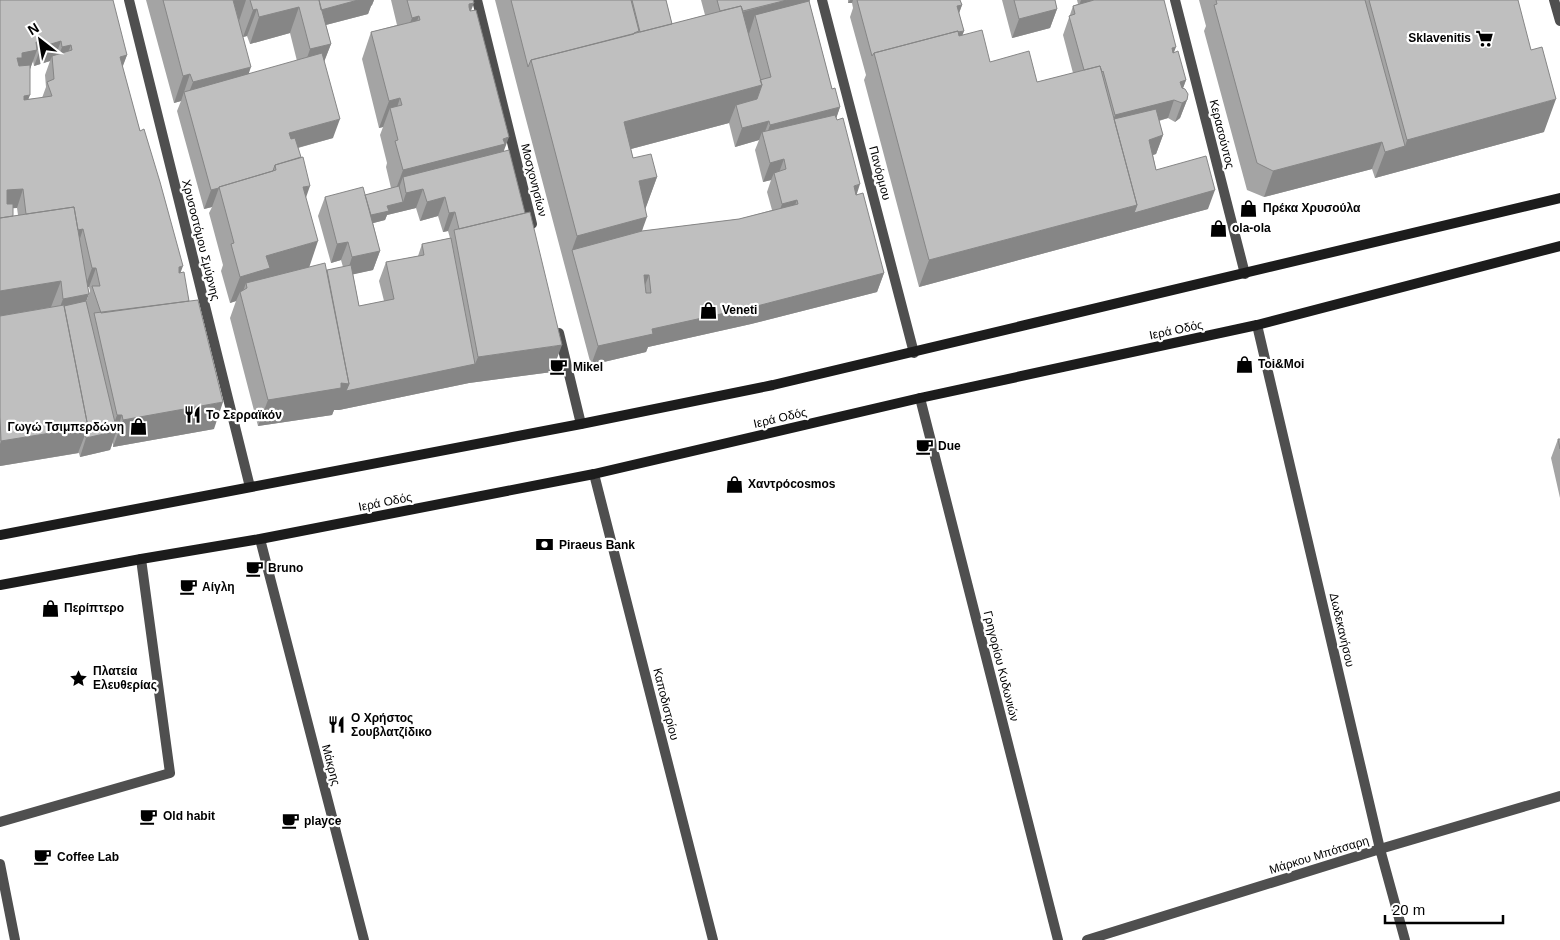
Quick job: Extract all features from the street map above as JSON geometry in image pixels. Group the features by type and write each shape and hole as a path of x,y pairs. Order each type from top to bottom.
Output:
{"main road":[{"path":"0,535 581,424 773,385 1560,198"},
{"name":"Ιερά Οδός","path":"0,586 260,539 594,474 920,398 1257,325 1560,246"}],"street":[{"name":"Χρυσοστόμου Σμύρνης","path":"129,0 250,487"},
{"name":"Μοσχονησίων","path":"477,0 534,231"},
{"name":"Πανόρμου","path":"822,0 914,353"},
{"name":"Κερασούντος","path":"1175,0 1245,274"},
{"path":"1554,0 1560,21"},
{"name":"Δωδεκανήσου","path":"1257,325 1380,849 1405,940"},
{"path":"558,328 581,424"},
{"name":"Γρηγορίου Κυδωνιών","path":"920,398 1058,940"},
{"name":"Καποδιστρίου","path":"594,474 713,940"},
{"name":"Μάκρης","path":"260,539 364,940"},
{"path":"0,822 170,773 141,559"},
{"name":"Μάρκου Μπότσαρη","path":"1087,940 1380,849 1560,796"},
{"path":"0,864 15,940"}],"building":[{"path":"0,0 113,0 127,55 120,57 140,131 144,129 160,182 183,266 179,267 179,273 184,272 189,301 101,313 92,286 100,286 96,268 92,268 83,229 78,230 74,207 26,214 23,189 7,190 7,204 13,204 13,216 0,218","holes":["61,41 62,47 71,45 72,50 52,56 54,79 47,82 52,96 24,100 24,96 30,95 30,65 19,66 17,58 22,58 22,53 37,50 36,42 40,42 41,47"]},
{"path":"163,0 233,0 251,67 193,82 190,74 183,76"},
{"path":"250,0 319,0 331,44 310,49 299,7 259,17 257,9 253,10"},
{"path":"319,0 358,0 321,10"},
{"path":"407,0 473,0 474,3 469,4 470,11 476,10 509,137 503,139 505,144 403,170 395,141 398,140 390,108 402,105 400,98 389,101 371,32 420,20 419,16 412,18"},
{"path":"511,0 631,0 639,31 634,34 531,60 528,67"},
{"path":"632,0 666,0 672,24 640,32"},
{"path":"717,0 787,0 743,11 741,6 720,11"},
{"path":"857,0 960,0 962,5 957,6 964,31 874,53 872,56"},
{"path":"1014,0 1055,0 1057,9 1019,19"},
{"path":"1094,0 1164,0 1176,47 1172,48 1173,53 1178,51 1186,80 1180,82 1182,88 1188,94 1187,100 1182,103 1174,100 1115,115 1100,66 1084,70 1069,16 1075,14 1073,6"},
{"path":"1216,0 1365,0 1405,146 1385,152 1382,142 1273,171 1257,163 1214,5 1217,4"},
{"path":"1369,0 1518,0 1531,50 1542,47 1556,99 1407,140"},
{"path":"809,1 832,89 835,88 840,107 770,125 769,121 742,128 736,105 757,99 762,85 760,80 771,77 755,15"},
{"path":"741,6 762,85 624,122 633,158 651,154 657,177 639,181 647,217 577,236 531,60"},
{"path":"982,30 990,62 1029,51 1037,82 1100,66 1137,205 929,260 874,53 958,31 959,36"},
{"path":"322,53 340,119 289,133 291,139 295,138 301,157 275,165 273,171 211,190 184,92"},
{"path":"1156,109 1163,135 1149,140 1156,170 1206,156 1215,190 1134,213 1137,205 1114,119"},
{"path":"835,115 837,120 843,118 860,184 854,186 856,195 863,193 884,273 757,306 652,329 653,334 598,346 572,250 642,231 739,219 798,204 797,200 782,204 774,173 786,169 784,159 770,163 762,132","holes":["644,275 649,275 651,293 646,293"]},
{"path":"509,150 525,213 459,229 455,212 449,213 445,197 427,202 423,189 406,193 403,177"},
{"path":"303,157 310,186 303,187 318,241 266,256 270,268 240,277 231,244 234,243 219,187 276,170 275,165"},
{"path":"399,186 403,202 387,206 389,211 371,215 365,195"},
{"path":"363,187 380,251 352,257 348,242 337,244 325,197"},
{"path":"74,207 89,294 63,299 61,281 0,291 0,218"},
{"path":"530,212 562,345 478,357 454,230"},
{"path":"451,238 475,364 346,391 349,384 327,270 351,265 359,306 394,299 386,262 424,255 422,244"},
{"path":"325,263 349,384 341,383 341,388 268,400 240,292 247,288 246,283"},
{"path":"198,300 223,402 123,420 122,415 117,415 94,313"},
{"path":"86,301 117,431 86,438 85,434 88,427 64,306"},
{"path":"64,305 88,427 1,441 0,316"}],"place":[{"name":"Sklavenitis","path":"1485,38"},
{"name":"Πρέκα Χρυσούλα","path":"1249,208"},
{"name":"ola-ola","path":"1218,228"},
{"name":"Veneti","path":"708,310"},
{"name":"Toi&Moi","path":"1244,364"},
{"name":"Mikel","path":"559,367"},
{"name":"Το Σερραϊκόν","path":"192,415"},
{"name":"Γωγώ Τσιμπερδώνη","path":"138,427"},
{"name":"Due","path":"924,446"},
{"name":"Χαντρόcosmos","path":"734,484"},
{"name":"Piraeus Bank","path":"545,545"},
{"name":"Bruno","path":"254,568"},
{"name":"Αίγλη","path":"188,587"},
{"name":"Περίπτερο","path":"50,608"},
{"name":"Πλατεία Ελευθερίας","path":"79,678"},
{"name":"Ο Χρήστος Σουβλατζίδικο","path":"337,725"},
{"name":"Old habit","path":"149,816"},
{"name":"playce","path":"290,821"},
{"name":"Coffee Lab","path":"43,857"}]}
